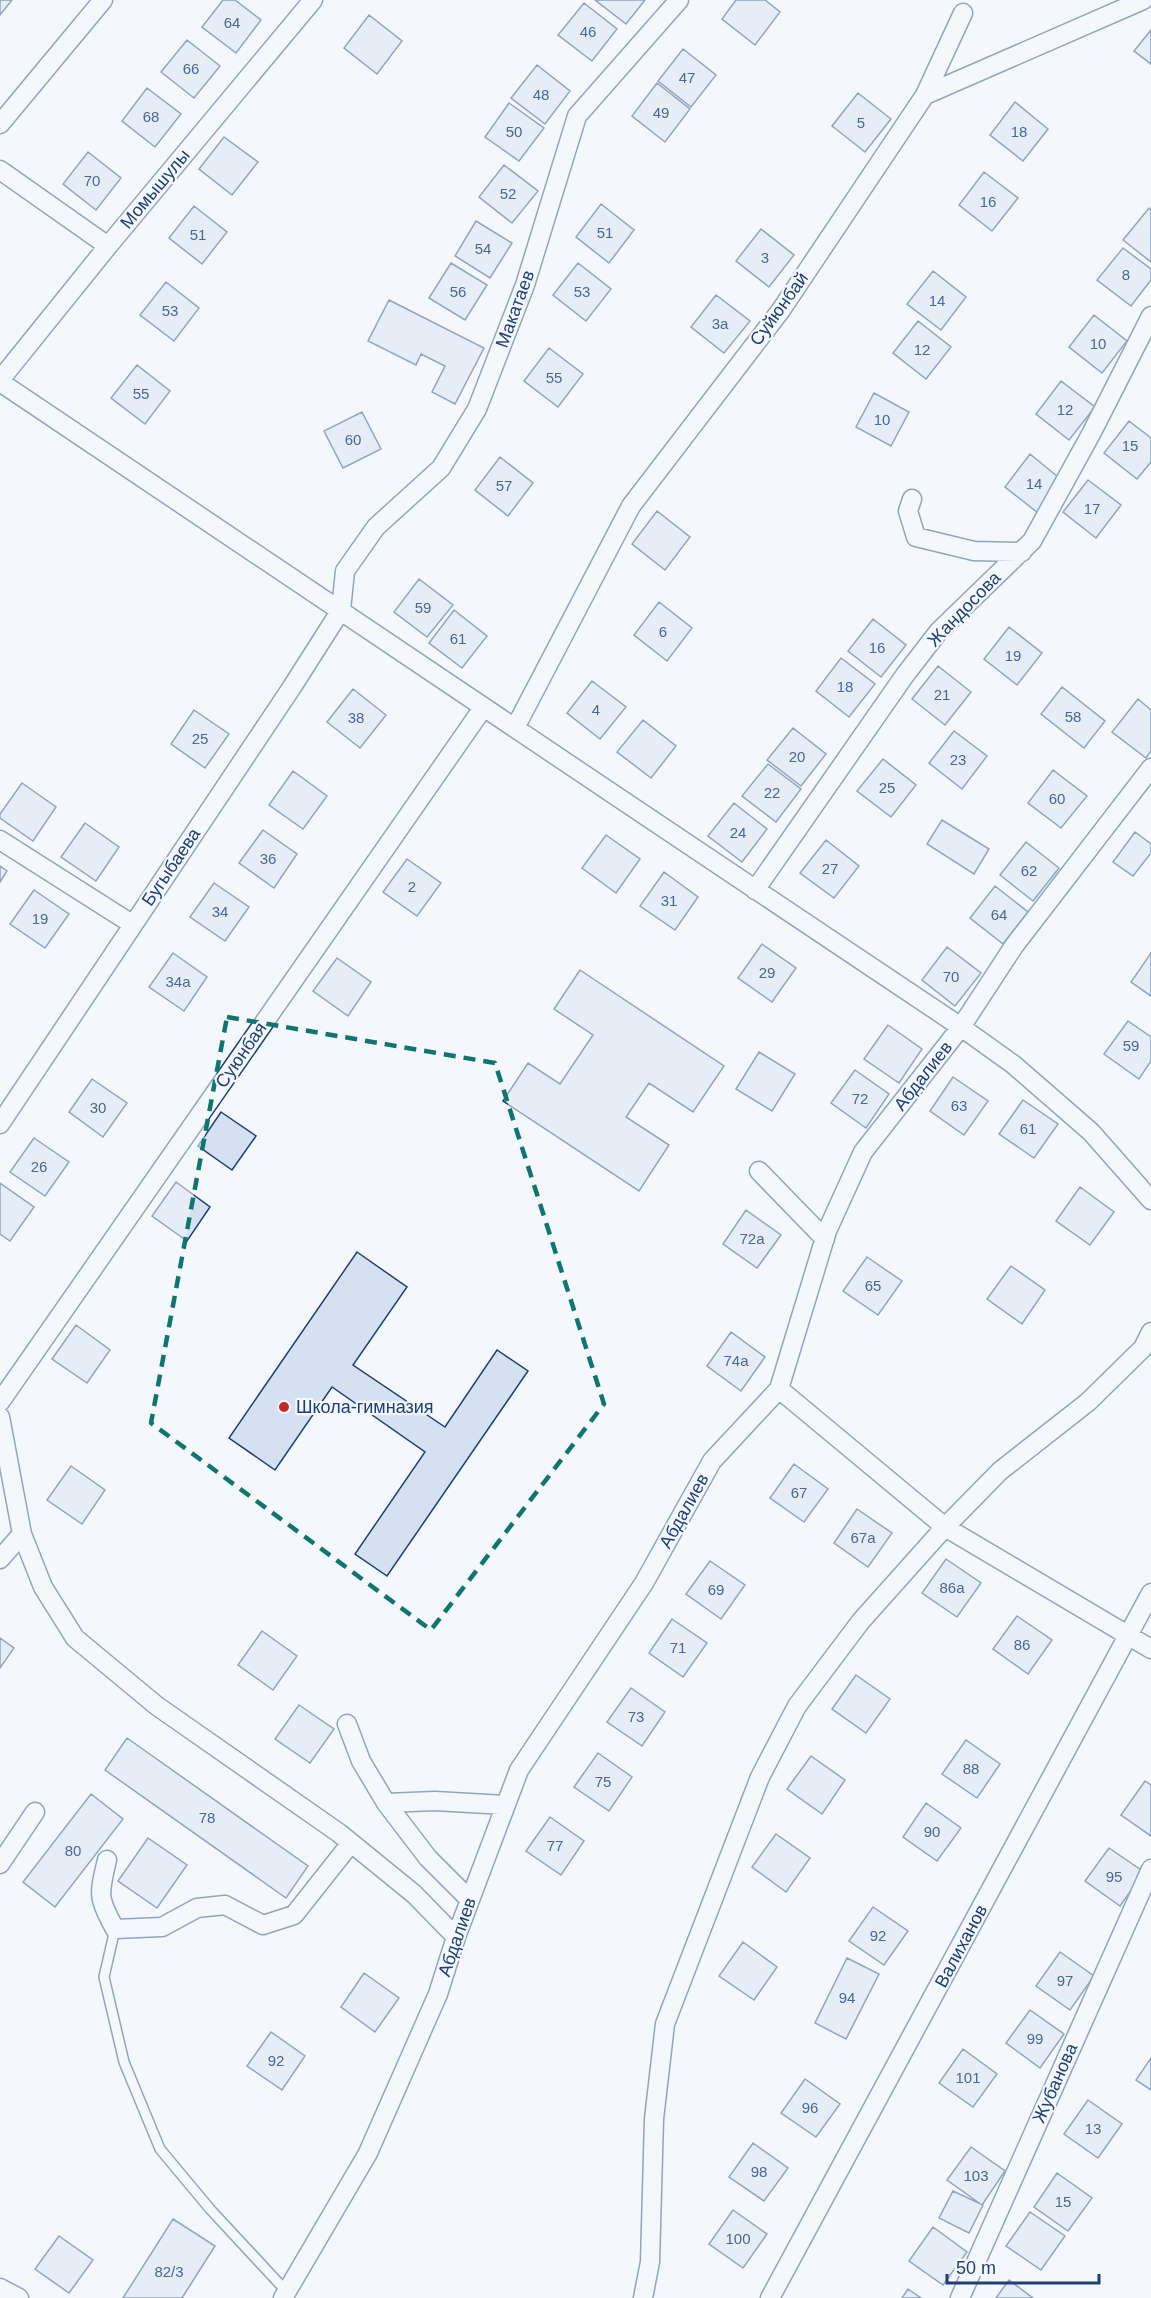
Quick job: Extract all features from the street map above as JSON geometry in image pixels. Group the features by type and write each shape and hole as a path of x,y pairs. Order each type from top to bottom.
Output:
{"street":[{"path":"0,124 103,0"},
{"name":"Момышулы","path":"0,381 108,246 312,0"},
{"name":"Макатаев","path":"341,610 345,571 376,527 441,468 477,409 525,285 577,116 679,0"},
{"path":"925,95 1143,0"},
{"name":"Суйюнбай","path":"515,728 631,506 781,310 925,95 963,13"},
{"path":"0,170 108,246"},
{"name":"Жандосова","path":"755,890 905,675 939,631 1032,542 1151,316"},
{"path":"0,381 483,708 961,1027 1014,1065 1091,1132 1151,1200"},
{"path":"912,500 908,511 916,537 974,551 1022,552"},
{"name":"Бугыбаева","path":"0,1124 341,610"},
{"name":"Суюнбая","path":"0,1402 483,708"},
{"name":"Абдалиев","path":"285,2295 368,2153 438,1994 456,1937 519,1770 644,1583 712,1461 779,1389 825,1239 863,1152 961,1027 1014,946 1151,768"},
{"path":"0,840 132,924"},
{"path":"759,1171 825,1239"},
{"path":"643,2298 650,2262 654,2119 665,2024 760,1777 797,1706 861,1621 945,1527 1000,1471 1088,1402 1143,1348 1151,1332"},
{"path":"779,1389 945,1527 1151,1649"},
{"path":"0,1417 22,1534 43,1587 75,1638 157,1706 351,1843 414,1894 456,1937"},
{"path":"0,1558 22,1534"},
{"name":"Валиханов","path":"770,2298 1151,1593"},
{"path":"347,1724 361,1761 386,1803 428,1858 470,1900"},
{"path":"386,1803 435,1801 505,1805"},
{"path":"0,1864 35,1812"},
{"path":"107,1860 100,1892 106,1913 115,1929 162,1927 197,1908 225,1905 263,1925 294,1915 351,1843"},
{"name":"Жубанова","path":"960,2298 1151,1869"},
{"path":"0,2288 19,2298"}],"lane":[{"path":"115,1929 104,1977 124,2062 160,2149 285,2295"}],"highlighted area":[{"path":"227,1017 495,1063 604,1404 431,1630 151,1423"}],"building":[{"path":"0,0 12,0 0,15"},
{"path":"223,0 235,0 261,20 236,53 202,27"},
{"path":"595,0 645,0 626,24"},
{"path":"736,0 765,0 780,12 755,45 722,19"},
{"path":"584,3 617,29 592,61 558,35"},
{"path":"369,15 402,41 377,74 344,48"},
{"path":"1151,30 1151,64 1134,51"},
{"path":"187,40 220,66 194,98 161,72"},
{"path":"683,49 716,75 691,107 658,81"},
{"path":"537,65 570,91 545,124 511,98"},
{"path":"657,83 690,109 665,142 632,116"},
{"path":"147,88 181,114 155,147 122,121"},
{"path":"858,93 891,119 865,152 832,126"},
{"path":"1015,102 1048,129 1023,161 990,135"},
{"path":"509,103 544,128 519,161 485,137"},
{"path":"224,137 258,162 232,195 199,169"},
{"path":"88,152 121,178 96,210 63,184"},
{"path":"504,165 538,191 512,223 479,197"},
{"path":"984,172 1018,198 992,231 959,205"},
{"path":"601,204 634,230 609,263 576,237"},
{"path":"194,206 227,232 202,264 169,238"},
{"path":"1149,208 1151,210 1151,262 1123,240"},
{"path":"476,221 512,243 490,278 455,256"},
{"path":"761,229 794,255 769,287 736,261"},
{"path":"1123,248 1151,269 1151,280 1131,306 1097,280"},
{"path":"451,263 487,285 465,320 429,298"},
{"path":"578,263 611,289 586,321 553,295"},
{"path":"933,271 966,297 941,330 907,304"},
{"path":"166,282 199,308 174,341 140,315"},
{"path":"716,295 750,321 724,353 691,327"},
{"path":"389,300 484,348 455,404 432,392 445,366 421,354 416,365 368,341"},
{"path":"1094,315 1127,341 1102,373 1069,347"},
{"path":"918,321 951,347 926,379 893,353"},
{"path":"549,348 583,374 558,407 524,381"},
{"path":"137,365 170,391 145,424 111,398"},
{"path":"1061,381 1095,407 1069,440 1036,414"},
{"path":"874,393 909,412 891,446 856,427"},
{"path":"362,412 381,449 343,468 324,431"},
{"path":"1129,421 1151,438 1151,462 1137,479 1104,453"},
{"path":"1030,454 1063,481 1038,513 1005,487"},
{"path":"500,457 533,483 508,516 475,490"},
{"path":"1088,480 1121,505 1096,538 1063,512"},
{"path":"657,511 690,537 665,570 632,544"},
{"path":"419,579 453,605 427,637 394,612"},
{"path":"659,602 692,628 667,661 634,635"},
{"path":"454,610 487,636 462,668 429,643"},
{"path":"873,619 906,645 881,677 848,651"},
{"path":"1009,627 1042,653 1017,685 984,659"},
{"path":"841,658 875,684 849,717 816,691"},
{"path":"938,666 971,692 945,725 912,699"},
{"path":"592,681 626,707 600,739 567,713"},
{"path":"1062,687 1105,721 1084,748 1041,714"},
{"path":"353,689 386,715 360,748 327,722"},
{"path":"1138,699 1151,710 1151,751 1146,758 1112,732"},
{"path":"194,710 229,734 205,768 171,744"},
{"path":"643,720 676,746 651,778 617,752"},
{"path":"793,728 826,754 801,786 767,760"},
{"path":"954,731 987,756 962,789 929,763"},
{"path":"883,759 916,785 891,817 857,791"},
{"path":"768,764 801,789 776,822 742,796"},
{"path":"1053,770 1087,796 1061,828 1028,803"},
{"path":"293,771 327,796 303,829 269,805"},
{"path":"22,783 56,807 33,841 0,818 0,814"},
{"path":"734,803 767,829 742,862 708,836"},
{"path":"942,820 989,849 974,874 927,844"},
{"path":"85,823 119,847 96,881 61,857"},
{"path":"263,830 297,854 274,888 239,863"},
{"path":"1135,832 1151,844 1151,853 1133,876 1113,862"},
{"path":"606,835 640,859 616,893 582,868"},
{"path":"826,840 859,866 834,898 800,873"},
{"path":"1026,842 1059,868 1033,901 1000,875"},
{"path":"407,859 441,883 417,916 383,892"},
{"path":"0,866 7,871 0,882"},
{"path":"664,872 698,897 675,930 640,906"},
{"path":"214,883 249,907 225,941 190,917"},
{"path":"995,886 1028,912 1003,944 970,918"},
{"path":"34,890 69,914 45,948 10,924"},
{"path":"762,944 796,968 772,1002 738,978"},
{"path":"947,947 981,973 955,1006 922,980"},
{"path":"173,953 207,977 184,1011 149,987"},
{"path":"1151,953 1151,996 1131,982"},
{"path":"337,958 371,982 348,1016 313,991"},
{"path":"580,970 724,1066 693,1112 649,1083 626,1117 669,1145 639,1191 503,1101 528,1063 560,1084 593,1035 554,1009"},
{"path":"1128,1021 1151,1037 1151,1061 1139,1079 1104,1054"},
{"path":"888,1025 922,1049 899,1083 864,1059"},
{"path":"759,1052 795,1074 772,1111 736,1089"},
{"path":"855,1070 889,1094 866,1128 831,1103"},
{"path":"953,1077 988,1101 964,1135 930,1111"},
{"path":"92,1079 127,1103 103,1137 69,1112"},
{"path":"1023,1100 1058,1124 1034,1158 999,1134"},
{"path":"221,1112 256,1136 232,1170 198,1146"},
{"path":"34,1138 69,1162 45,1196 10,1172"},
{"path":"176,1182 210,1207 187,1241 152,1216"},
{"path":"0,1183 34,1207 10,1241 0,1234"},
{"path":"1080,1187 1114,1212 1090,1245 1056,1221"},
{"path":"746,1210 781,1235 757,1268 723,1244"},
{"name":"Школа-гимназия","path":"357,1252 407,1287 353,1365 445,1427 497,1350 528,1371 387,1576 355,1554 425,1452 332,1387 275,1470 229,1438"},
{"path":"867,1257 902,1281 878,1315 843,1291"},
{"path":"1011,1266 1045,1290 1022,1324 987,1299"},
{"path":"76,1325 110,1350 87,1383 52,1359"},
{"path":"731,1332 765,1357 741,1391 707,1366"},
{"path":"794,1464 828,1489 804,1522 770,1498"},
{"path":"71,1466 105,1490 82,1524 47,1500"},
{"path":"857,1509 892,1533 868,1567 834,1543"},
{"path":"946,1559 981,1583 957,1617 922,1593"},
{"path":"710,1561 745,1585 721,1619 686,1594"},
{"path":"1017,1616 1052,1640 1028,1674 993,1649"},
{"path":"672,1619 707,1643 683,1677 649,1653"},
{"path":"262,1631 297,1656 273,1690 238,1665"},
{"path":"0,1638 14,1648 0,1668"},
{"path":"856,1675 890,1699 866,1733 832,1709"},
{"path":"631,1688 665,1712 642,1746 607,1722"},
{"path":"299,1705 334,1729 310,1763 275,1739"},
{"path":"127,1738 308,1866 286,1898 105,1770"},
{"path":"966,1740 1000,1764 977,1798 942,1774"},
{"path":"598,1753 632,1777 609,1811 574,1787"},
{"path":"811,1756 845,1780 822,1814 787,1789"},
{"path":"1145,1781 1151,1785 1151,1836 1121,1815"},
{"path":"91,1794 123,1819 55,1907 23,1882"},
{"path":"926,1803 961,1828 937,1861 903,1837"},
{"path":"550,1817 584,1841 561,1875 526,1851"},
{"path":"776,1834 810,1858 786,1892 752,1867"},
{"path":"148,1838 187,1865 157,1908 118,1881"},
{"path":"1109,1848 1144,1872 1120,1906 1085,1881"},
{"path":"873,1907 908,1931 884,1965 849,1941"},
{"path":"743,1942 777,1967 754,2000 719,1976"},
{"path":"1060,1952 1094,1976 1070,2010 1036,1986"},
{"path":"847,1958 879,1974 846,2039 815,2023"},
{"path":"364,1973 399,1998 375,2032 341,2007"},
{"path":"1030,2010 1064,2034 1040,2068 1006,2043"},
{"path":"271,2032 305,2056 282,2090 247,2066"},
{"path":"963,2049 997,2074 973,2107 939,2083"},
{"path":"1151,2058 1151,2090 1136,2080"},
{"path":"805,2079 840,2104 816,2137 781,2113"},
{"path":"1088,2100 1122,2124 1098,2158 1064,2134"},
{"path":"753,2143 788,2168 764,2201 729,2177"},
{"path":"971,2147 1005,2171 982,2205 947,2180"},
{"path":"1057,2173 1092,2198 1068,2231 1034,2207"},
{"path":"953,2191 983,2205 969,2233 939,2218"},
{"path":"733,2210 767,2234 743,2268 709,2244"},
{"path":"1030,2212 1065,2236 1041,2270 1006,2246"},
{"path":"173,2219 215,2246 182,2298 123,2298"},
{"path":"933,2227 967,2252 943,2285 909,2261"},
{"path":"59,2236 93,2260 69,2293 35,2269"},
{"path":"1009,2280 1033,2298 996,2298"},
{"path":"908,2289 921,2298 902,2298"}],"place":[{"name":"Школа-гимназия","path":"284,1407"}]}
